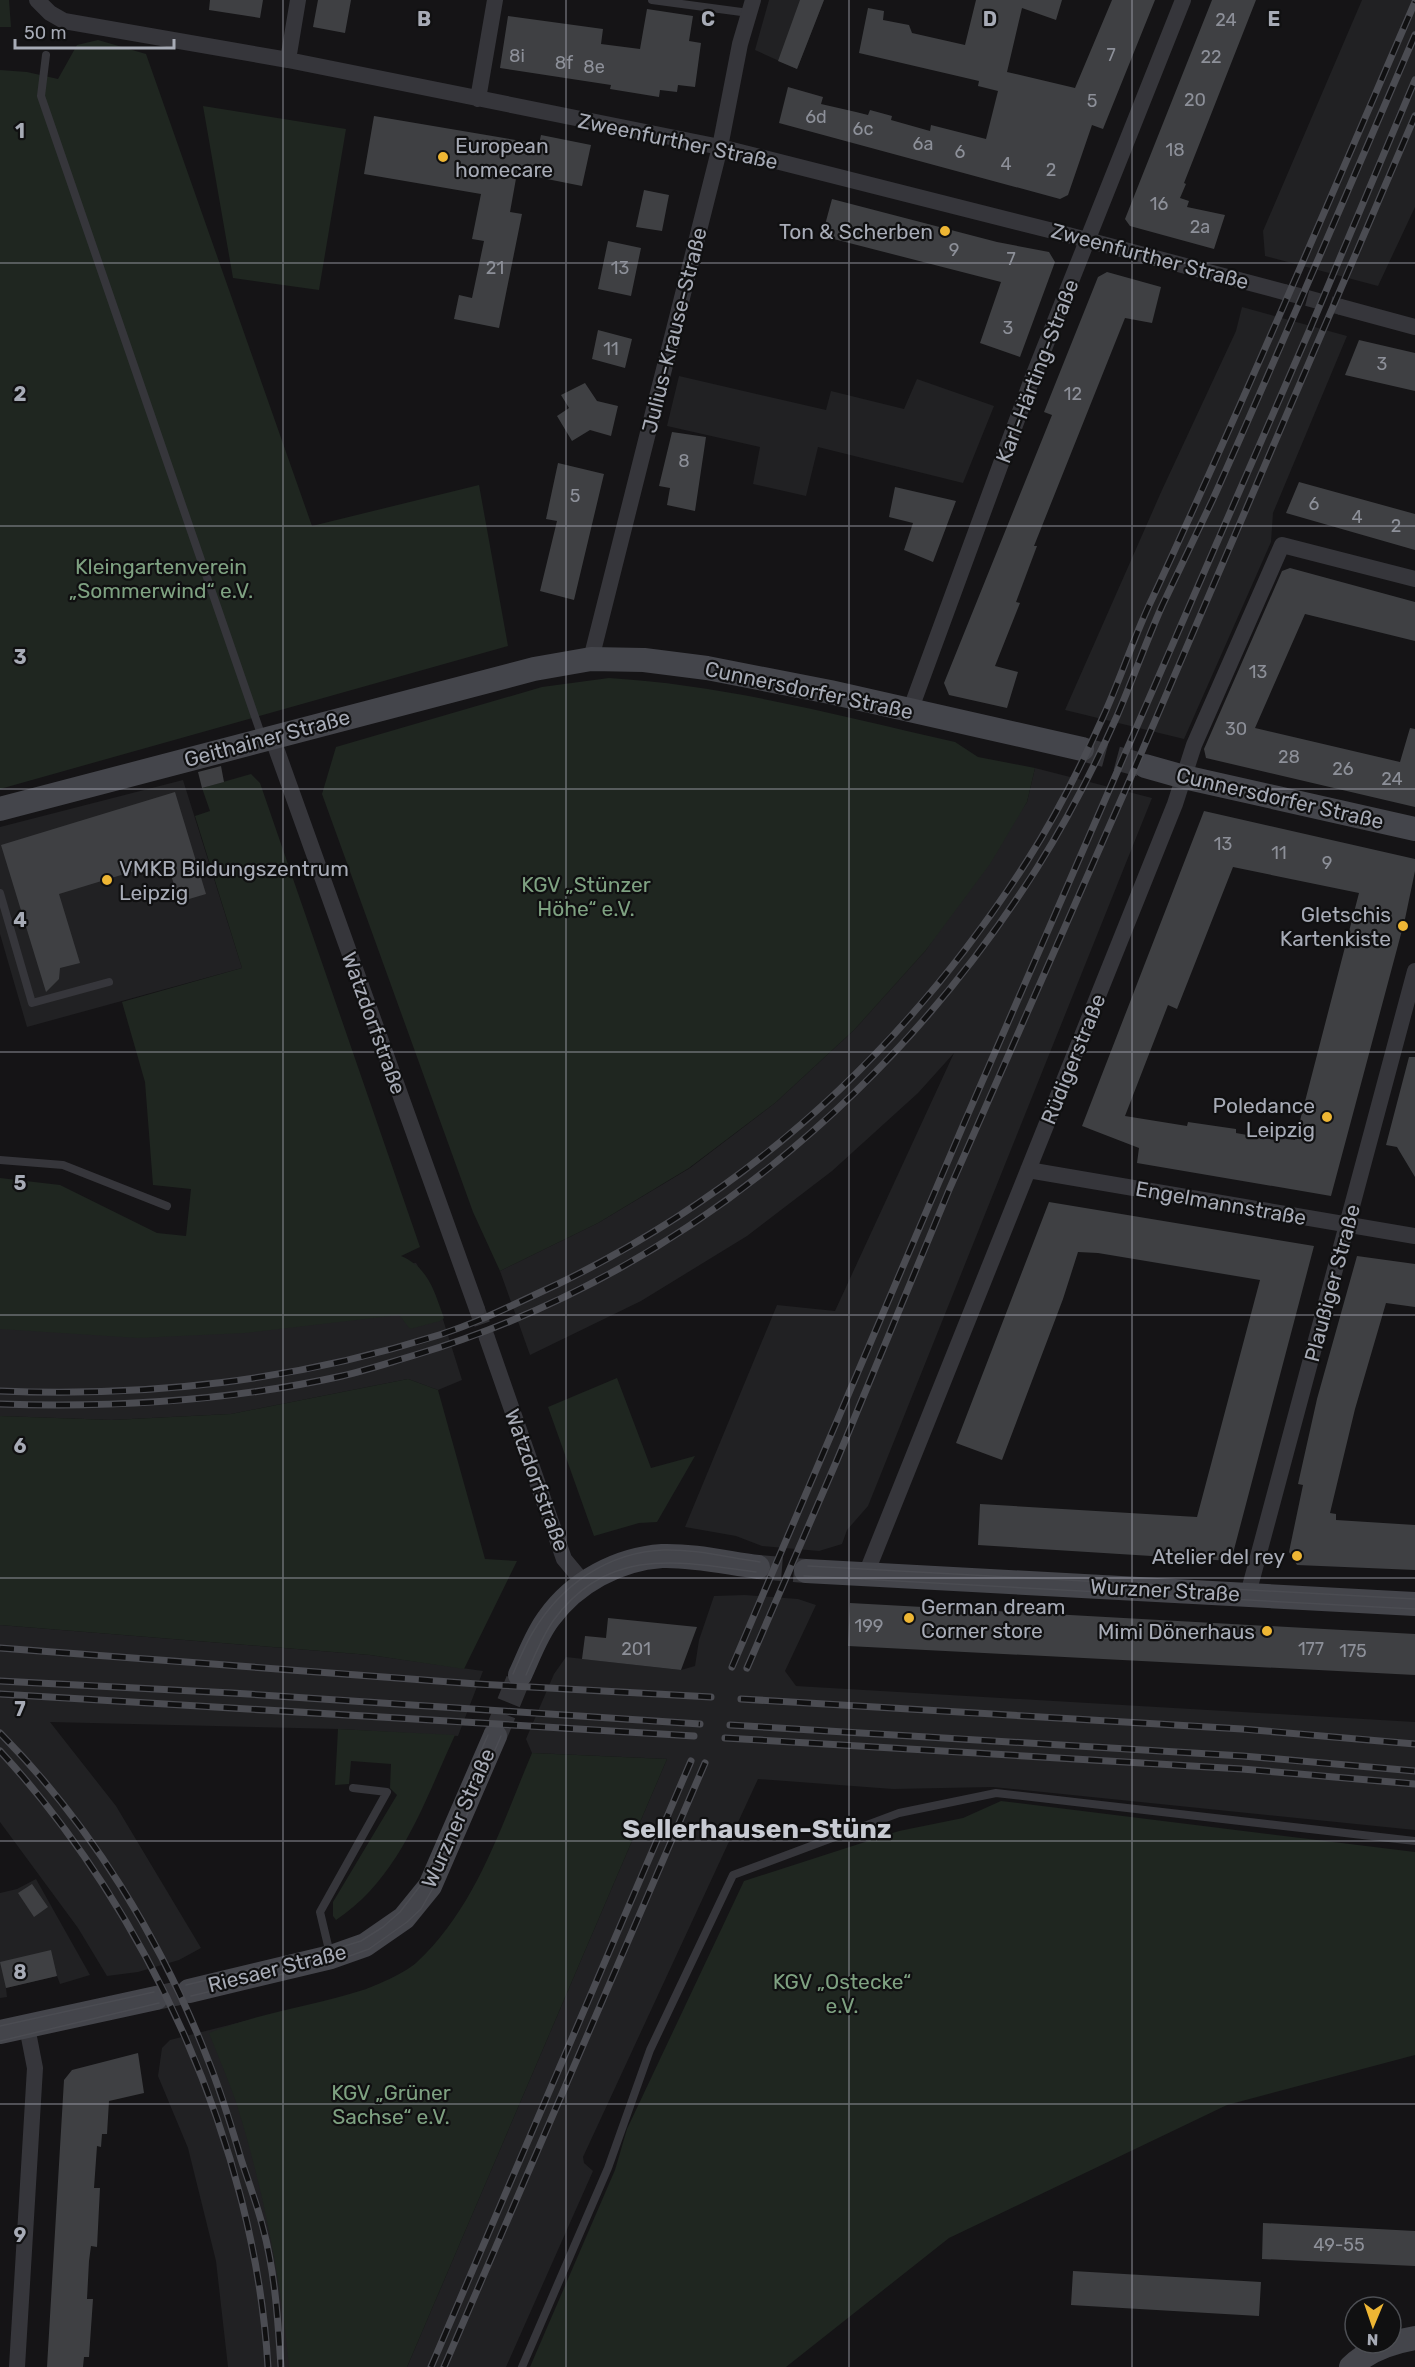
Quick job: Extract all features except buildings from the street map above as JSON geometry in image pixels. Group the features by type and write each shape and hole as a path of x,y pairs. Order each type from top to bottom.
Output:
{"main road":[{"name":"Cunnersdorfer Straße","path":"534,669 591,659 644,660 706,668 830,692 1083,749"},
{"name":"Geithainer Straße","path":"0,809 534,669"},
{"name":"Cunnersdorfer Straße","path":"1145,766 1184,777 1415,829"},
{"path":"520,1675 549,1617 567,1597 584,1583 618,1566 640,1558 663,1556 758,1567"},
{"name":"Wurzner Straße","path":"806,1571 1415,1604"},
{"name":"Wurzner Straße","path":"365,1945 404,1918 430,1886 495,1736"},
{"name":"Riesaer Straße","path":"189,1991 331,1957 365,1945"},
{"path":"0,2032 156,1998"},
{"path":"1351,2367 1372,2352 1400,2340 1415,2338"}],"street":[{"name":"Zweenfurther Straße","path":"37,0 50,13 64,21 288,60 720,147 1284,292"},
{"path":"288,60 298,0"},
{"path":"478,99 495,0"},
{"name":"Karl-Härting-Straße","path":"910,711 1032,379 1183,0"},
{"name":"Julius-Krause-Straße","path":"591,659 720,147 740,44 751,7"},
{"path":"1341,307 1415,327"},
{"name":"Rüdigerstraße","path":"866,1574 1175,804 1194,746 1282,545 1415,579"},
{"name":"Watzdorfstraße","path":"268,738 477,1309"},
{"name":"Plaußiger Straße","path":"1248,1594 1415,971"},
{"name":"Engelmannstraße","path":"1028,1170 1415,1236"},
{"name":"Watzdorfstraße","path":"487,1338 564,1559 584,1583"},
{"path":"17,2367 35,2068 27,2027"}],"lane":[{"path":"652,0 751,7"},
{"path":"46,55 40,96 268,738"},
{"path":"0,893 32,1003 109,982"},
{"path":"0,1160 63,1166 167,1206"},
{"path":"331,1957 320,1912 387,1792 353,1788"},
{"path":"522,2367 608,2168 650,2050 733,1875 899,1813 996,1793 1415,1841"}],"shaded area":[{"path":"769,0 824,0 797,69 755,50"},
{"path":"1362,0 1415,0 1415,207 1378,286 1265,256 1263,231"},
{"path":"1242,307 1347,336 1273,513 1271,542 1184,739 1065,710 1162,490 1236,331"},
{"path":"679,376 826,410 831,391 904,409 917,379 994,406 963,483 818,447 806,496 753,484 760,447 667,426"},
{"path":"1035,768 1152,798 868,1506 847,1530 842,1544 819,1551 762,1546 736,1536 685,1527 777,1305 835,1311 954,1053 918,1093 832,1171 747,1236 641,1301 530,1355 500,1271 598,1223 690,1168 775,1103 854,1030 926,950 1027,802"},
{"name":"VMKB Bildungszentrum Leipzig","path":"183,780 242,968 27,1027 0,934 0,827"},
{"path":"416,1263 435,1294 462,1380 438,1390 408,1379 231,1414 112,1420 0,1416 0,1282"},
{"path":"745,1595 798,1599 816,1605 785,1671 796,1686 1415,1722 1415,1830 993,1787 893,1789 758,1779 583,2157 584,2163 593,2171 506,2367 407,2367 667,1759 532,1753 526,1739 554,1674 566,1657 681,1670 695,1666 699,1640 714,1596"},
{"path":"0,1625 370,1655 483,1671 458,1736 338,1729 50,1722 116,1806 201,1948 179,1960 138,1972 107,1976 78,1928 0,1822"},
{"path":"36,1879 90,1975 60,1984 57,1976 6,1988 7,1997 0,1998 0,1893 17,1889"},
{"path":"253,2019 314,2367 228,2367 216,2261 188,2148 158,2076 162,2048 170,2040"}],"green space":[{"path":"0,0 9,0 11,27 0,27"},
{"name":"Kleingartenverein „Sommerwind“ e.V.","path":"98,40 146,54 312,526 479,485 508,646 0,789 0,70 27,72 58,79 77,45"},
{"path":"203,106 346,129 319,290 233,278"},
{"name":"KGV „Stünzer Höhe“ e.V.","path":"609,678 696,687 826,712 955,742 978,757 1035,768 1027,802 990,864 926,950 854,1030 775,1103 689,1168 598,1223 500,1271 473,1212 322,794 336,747 542,687"},
{"path":"251,774 260,783 420,1247 401,1256 418,1267 429,1281 444,1318 410,1329 399,1315 245,1333 138,1338 0,1329 0,1178 60,1185 157,1233 186,1236 191,1189 153,1185 145,1082 122,1002 242,968 195,816 210,811 202,788"},
{"path":"617,1378 651,1468 695,1456 657,1522 639,1523 594,1536 548,1407"},
{"path":"408,1379 438,1390 485,1559 517,1561 464,1669 370,1655 0,1625 0,1416 112,1420 231,1414"},
{"path":"338,1729 455,1735 421,1812 394,1861 358,1903 336,1920 333,1916 333,1902 397,1795 390,1788 391,1764 351,1761 349,1784 335,1785"},
{"name":"KGV „Grüner Sachse“ e.V.","path":"532,1753 667,1759 407,2367 289,2367 276,2266 263,2200 236,2102 209,2033 247,2020 363,1990 391,1978 416,1963 437,1941 471,1892 485,1865"},
{"name":"KGV „Ostecke“ e.V.","path":"1001,1801 1415,1852 1415,2055 1227,2105 949,2238 786,2367 530,2367 615,2170 627,2129 744,1881 899,1831 963,1818"}],"tunnel":[{"path":"1284,292 1341,307"},
{"path":"1082,749 1145,766"},
{"path":"477,1309 487,1338"},
{"path":"758,1567 806,1571"},
{"path":"495,1736 520,1675"},
{"path":"156,1998 189,1991"}],"tram line":[{"path":"513,1674 527,1642 544,1615 572,1586 605,1564 643,1552 664,1550 700,1552 760,1562"},
{"path":"526,1675 553,1621 574,1597 597,1580 620,1570 646,1564 699,1564 756,1572"},
{"path":"808,1566 1415,1599"},
{"path":"804,1576 1415,1609"},
{"path":"186,1985 329,1951 361,1941 383,1927 400,1912 423,1882 488,1735"},
{"path":"191,1996 333,1962 369,1949 407,1922 421,1909 444,1869 501,1736"},
{"path":"0,2026 154,1992"},
{"path":"0,2041 159,2003"}],"railway":[{"path":"0,1391 112,1391 222,1382 276,1375 330,1364 439,1335 558,1284 630,1246 698,1204 762,1157 822,1106 879,1050 932,991 981,928 1027,861 1068,790 1110,702 1146,612 1253,375 1415,2"},
{"path":"0,1404 86,1405 172,1401 300,1385 342,1376 415,1355 510,1321 602,1278 688,1226 770,1167 845,1101 916,1029 980,951 1037,868 1080,794 1117,716 1162,606 1239,441 1415,35"},
{"path":"732,1667 965,1121 1310,329 1415,80"},
{"path":"747,1668 837,1460 949,1190 1124,793 1415,116"},
{"path":"0,1648 477,1684 711,1697"},
{"path":"0,1681 232,1693 700,1724"},
{"path":"0,1694 694,1736"},
{"path":"741,1699 1242,1729 1415,1744"},
{"path":"730,1725 1243,1756 1415,1771"},
{"path":"0,1733 64,1806 93,1845 146,1928 189,2015 222,2096 263,2228 273,2279 281,2367"},
{"path":"725,1738 1242,1769 1415,1784"},
{"path":"0,1751 54,1815 103,1884 147,1959 185,2037 217,2118 242,2201 259,2284 268,2367"},
{"path":"431,2367 691,1761"},
{"path":"444,2367 705,1763"}],"place":[{"name":"European homecare","path":"443,157"},
{"name":"Ton & Scherben","path":"945,231"},
{"name":"VMKB Bildungszentrum Leipzig","path":"107,880"},
{"name":"Gletschis Kartenkiste","path":"1403,926"},
{"name":"Poledance Leipzig","path":"1327,1117"},
{"name":"Atelier del rey","path":"1297,1556"},
{"name":"German dream Corner store","path":"909,1618"},
{"name":"Mimi Dönerhaus","path":"1267,1631"}],"district":[{"name":"Sellerhausen-Stünz","path":"757,1829"}]}
